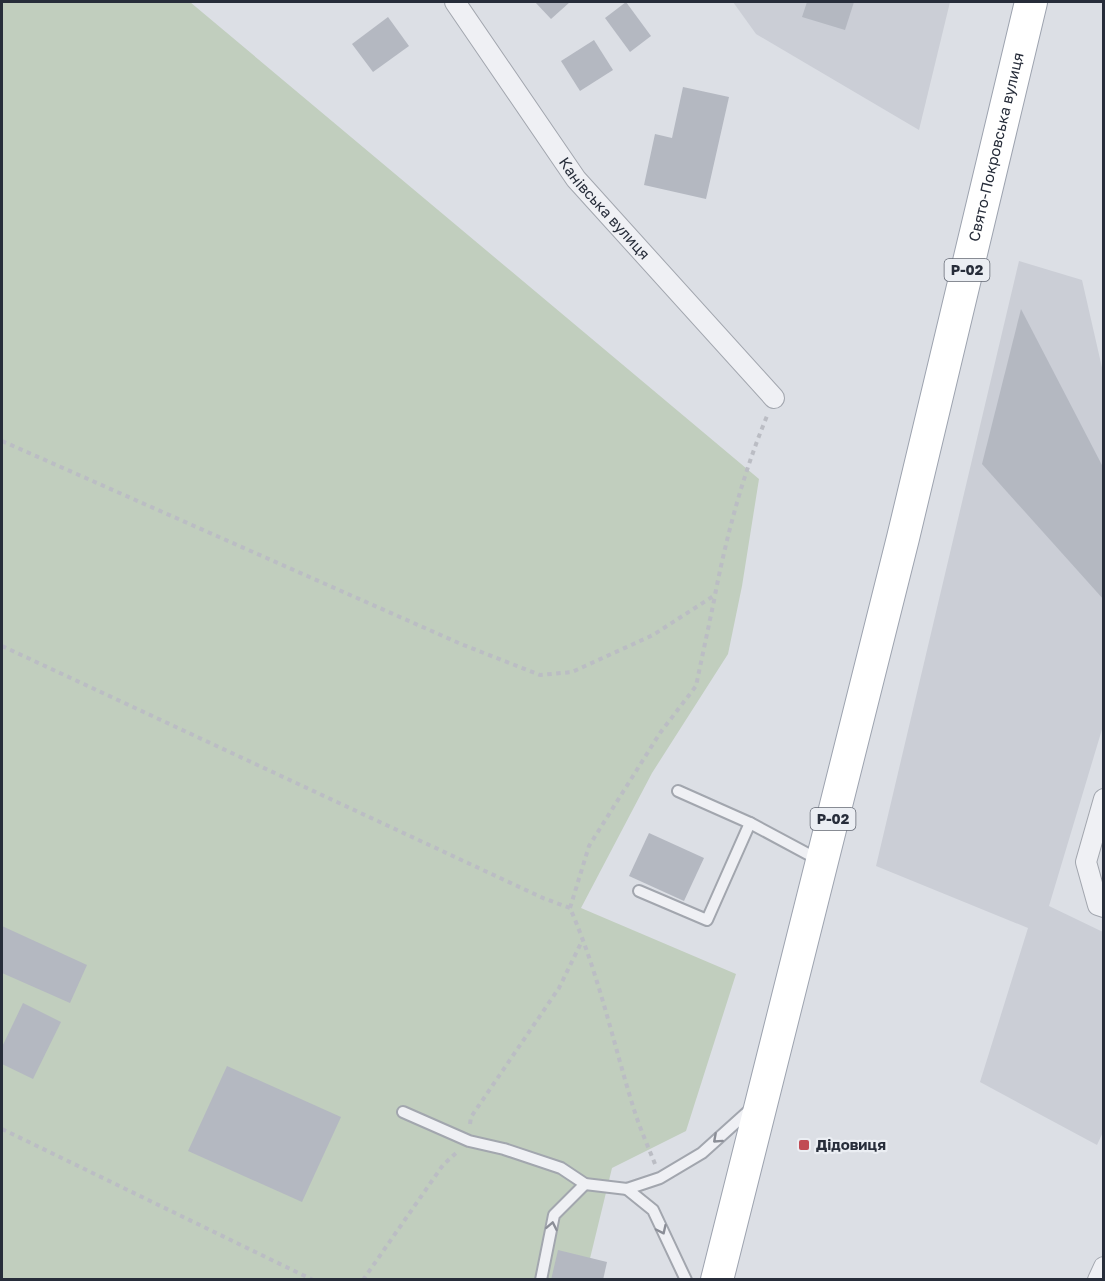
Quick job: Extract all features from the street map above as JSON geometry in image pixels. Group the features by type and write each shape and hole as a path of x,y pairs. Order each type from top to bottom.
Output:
{"main road":[{"name":"Свято-Покровська вулиця","path":"822,862 903,538 1031,2"},
{"name":"Р-02","path":"717,1280 760,1101 822,862"}],"street":[{"name":"Канівська вулиця","path":"455,2 576,179 774,398"},
{"path":"1104,799 1086,862 1098,905 1104,907"},
{"path":"1098,1280 1104,1267"}],"lane":[{"path":"678,790 750,823 822,862"},
{"path":"639,891 707,920 750,823"},
{"path":"403,1112 469,1141 504,1149 561,1168 585,1184 627,1189 660,1178 702,1153 760,1101"},
{"path":"541,1280 554,1215 585,1184"},
{"path":"627,1189 653,1210 686,1280"}],"path":[{"path":"660,1178 633,1105 603,995 570,908 589,846 660,733 696,686 726,541 753,449 774,398"},
{"path":"2,441 461,644 540,675 572,672 653,635 715,595"},
{"path":"2,646 543,898 570,908"},
{"path":"363,1280 443,1165 469,1141 471,1117 559,988 583,938"},
{"path":"2,1129 313,1280"}],"shaded area":[{"path":"733,2 950,2 919,130 756,34"},
{"path":"1019,261 1082,280 1103,372 1103,726 1049,906 1103,932 1104,1130 1097,1145 980,1082 1028,928 876,866"}],"green space":[{"path":"2,2 190,2 759,479 742,586 728,654 652,773 581,908 736,974 686,1131 612,1168 585,1279 2,1280"}],"building":[{"path":"535,2 570,2 551,19"},
{"path":"626,2 651,36 630,52 605,18"},
{"path":"807,2 854,2 845,30 802,17"},
{"path":"388,17 409,46 373,72 352,44"},
{"path":"594,40 613,70 580,91 561,61"},
{"path":"683,87 729,97 706,199 644,185 655,134 672,138"},
{"path":"1021,309 1104,469 1104,600 982,464"},
{"path":"649,833 704,858 684,901 629,876"},
{"path":"2,926 87,965 70,1003 2,973"},
{"path":"23,1003 61,1022 33,1079 2,1064 2,1047"},
{"path":"227,1066 341,1117 302,1202 188,1151"},
{"path":"558,1250 607,1262 603,1280 551,1280"}],"place":[{"name":"Дідовиця","path":"804,1145"}]}
